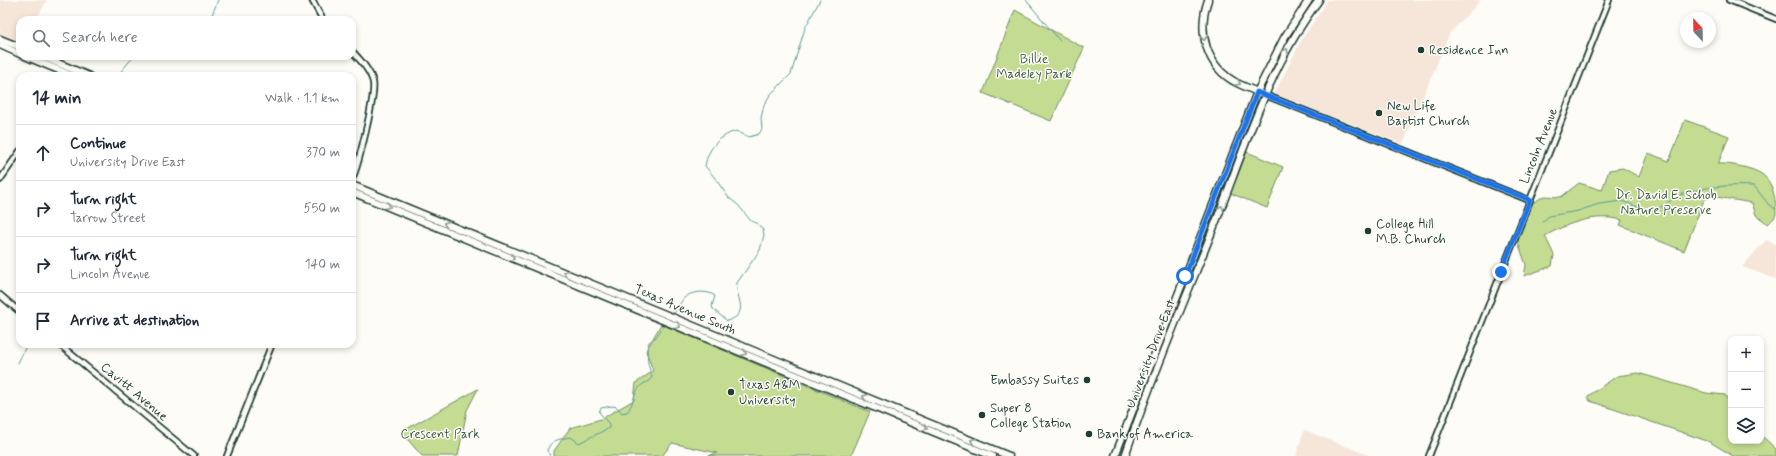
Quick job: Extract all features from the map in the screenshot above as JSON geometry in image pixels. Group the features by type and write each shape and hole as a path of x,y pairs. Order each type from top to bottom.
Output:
{"main road":[{"path":"1208,0 1202,23 1204,42 1214,63 1229,78 1265,95"},
{"name":"University Drive East","path":"1115,456 1257,92 1284,38 1309,0"},
{"name":"University Drive East","path":"1125,456 1136,423 1265,95 1287,50 1303,22 1319,0"},
{"path":"0,39 16,45"},
{"path":"0,46 16,52"},
{"path":"34,60 62,72"},
{"path":"51,60 79,72"},
{"path":"1231,160 1234,163 1231,170 1233,177"},
{"name":"Texas Avenue South","path":"356,187 1009,456"},
{"name":"Texas Avenue South","path":"356,194 992,456"},
{"path":"1210,212 1211,220 1207,230 1210,234"},
{"path":"463,238 469,236 497,248 501,246"},
{"path":"1198,244 1200,246 1197,256 1199,262"},
{"path":"577,285 586,285 617,297 620,296"},
{"path":"625,304 631,303 658,315 667,315"},
{"path":"876,408 881,407 910,419 914,417"}],"street":[{"path":"312,0 321,16"},
{"name":"Lincoln Avenue","path":"1429,456 1609,0"},
{"path":"1730,0 1776,18"},
{"path":"356,56 369,72 374,89 356,166"},
{"path":"1265,95 1530,200"},
{"path":"0,180 16,157"},
{"path":"0,295 16,309"},
{"name":"Cavitt Avenue","path":"64,348 194,456"},
{"path":"227,456 270,348"}],"shaded area":[{"path":"0,0 47,0 38,16 16,16 16,41 0,35"},
{"path":"1328,0 1481,0 1450,33 1403,144 1274,94 1302,39"},
{"path":"1766,240 1776,244 1776,279 1742,267"},
{"path":"1304,430 1371,456 1296,456"}],"green space":[{"name":"Billie Madeley Park","path":"1015,10 1084,48 1051,121 983,93"},
{"name":"Dr. David E. Schob Nature Preserve","path":"1685,120 1729,136 1718,164 1735,165 1748,168 1759,172 1767,179 1774,193 1776,204 1776,214 1772,221 1768,224 1756,215 1752,203 1711,196 1704,200 1684,251 1620,225 1622,220 1602,218 1582,220 1572,223 1545,236 1554,255 1552,266 1524,276 1526,265 1518,242 1523,223 1531,204 1544,196 1561,197 1579,183 1602,190 1609,170 1623,168 1639,177 1648,153 1669,161"},
{"path":"1247,152 1283,167 1267,208 1230,193"},
{"name":"Texas A&M University","path":"661,324 870,412 851,456 708,456 717,453 672,443 662,456 554,456 554,451 570,428 601,419 634,400 636,383 653,371 646,351"},
{"path":"1638,373 1706,393 1725,395 1728,400 1728,444 1764,444 1764,438 1776,449 1776,456 1733,456 1710,442 1590,401 1588,396 1617,376"},
{"name":"Crescent Park","path":"478,389 467,410 458,456 422,456 401,432"}],"waterway":[{"path":"212,16 218,0"},
{"path":"673,314 684,298 691,294 700,292 715,296 712,306 713,309 727,321 739,314 740,304 737,283 760,250 764,235 763,230 757,223 751,221 738,205 728,197 705,166 706,160 715,144 730,133 736,131 749,137 759,134 762,129 761,118 764,105 770,95 791,74 805,28 820,0"},
{"path":"1026,0 1060,41"},
{"path":"120,72 131,60"},
{"path":"1542,222 1549,216 1578,211 1599,204 1622,201 1651,212 1686,193 1711,187 1728,186 1754,186 1769,205 1776,209"},
{"path":"550,456 547,450 549,446 557,440 571,437 579,443 609,428 609,424 599,412 601,408 612,406 617,407 622,413 627,412 631,407 639,387 649,381 652,377 648,364 647,348 649,342 656,337 664,325"},
{"path":"18,363 25,348"},
{"path":"1138,369 1144,369"}],"place":[{"name":"Residence Inn","path":"1421,50"},
{"name":"New Life Baptist Church","path":"1379,113"},
{"name":"College Hill M.B. Church","path":"1368,231"},
{"name":"Embassy Suites","path":"1087,380"},
{"name":"Texas A&M University","path":"731,392"},
{"name":"Super 8 College Station","path":"982,415"},
{"name":"Bank of America","path":"1089,434"}],"route":[{"path":"1185,276 1257,92 1530,200 1501,272"}]}
